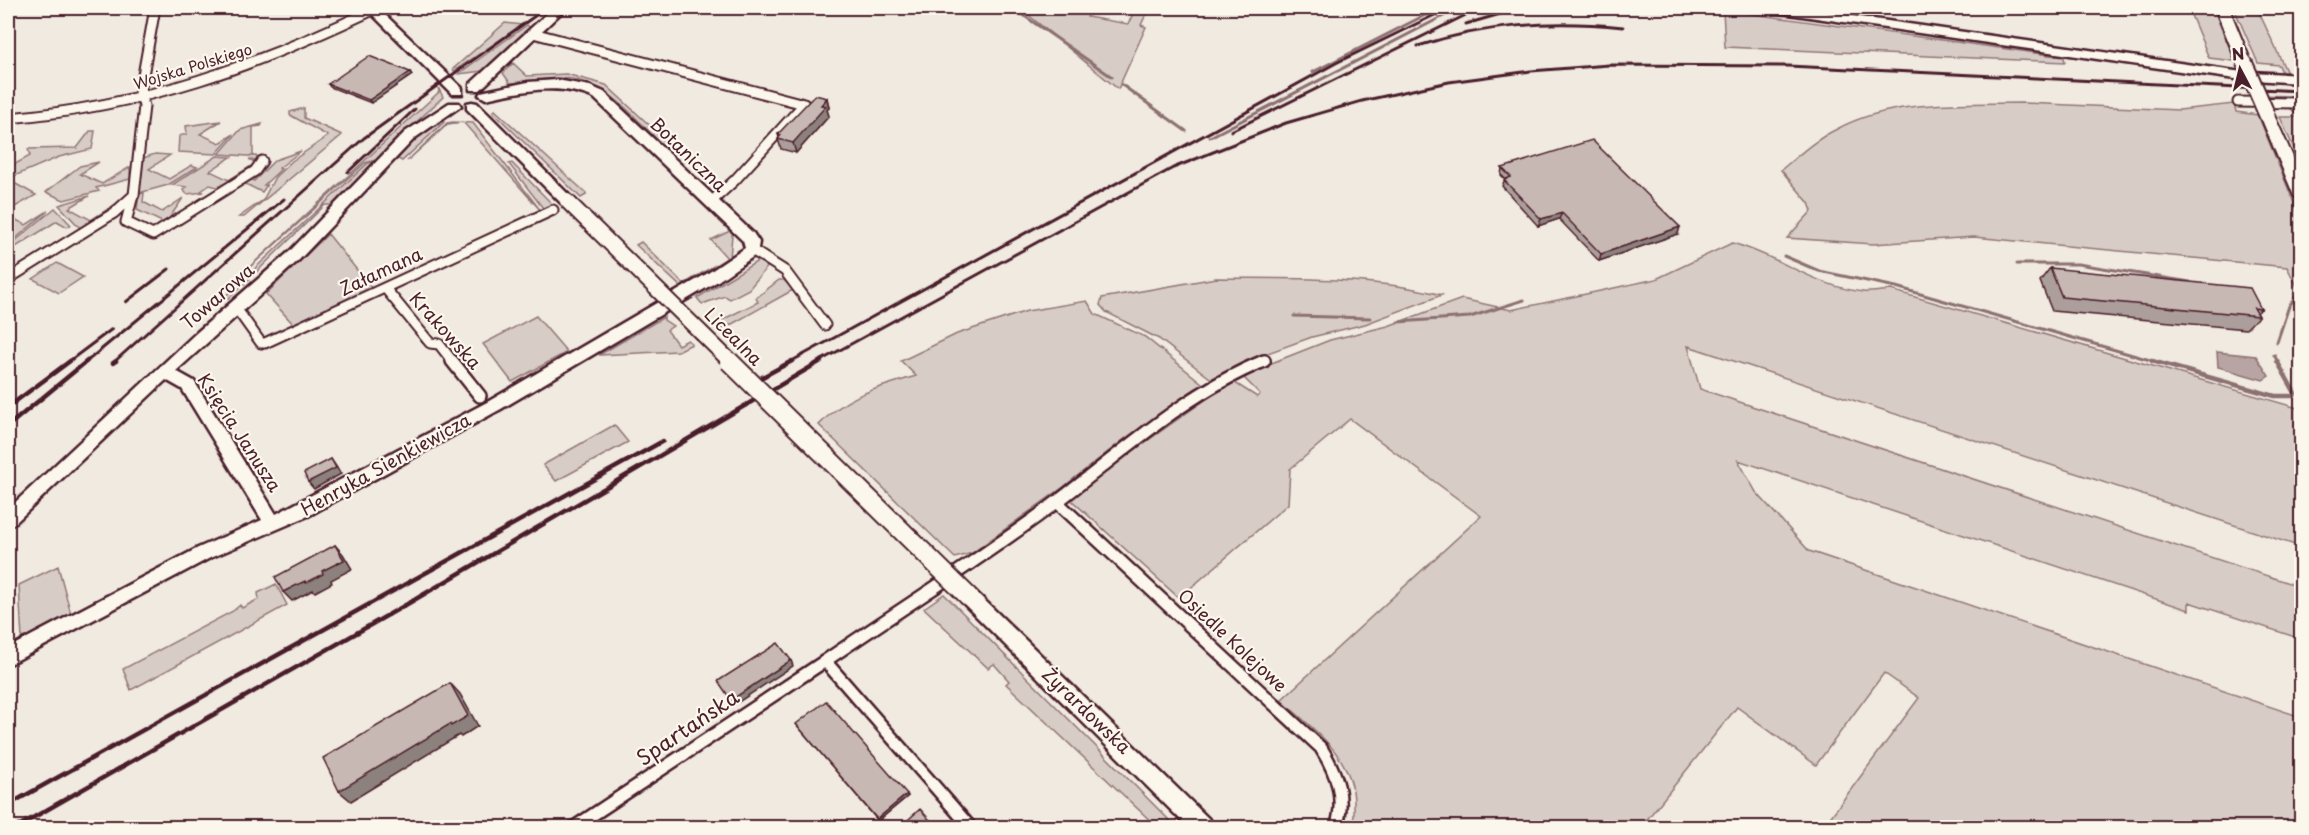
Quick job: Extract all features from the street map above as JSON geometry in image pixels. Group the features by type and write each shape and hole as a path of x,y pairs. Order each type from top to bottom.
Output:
{"main road":[{"path":"2222,8 2301,196"}],"street":[{"path":"126,222 132,199 144,106 141,98 155,8"},
{"path":"374,8 456,98 472,106 481,91 533,33 560,8"},
{"name":"Wojska Polskiego","path":"8,118 78,113 215,77 267,58 374,8"},
{"path":"1775,8 2235,75 2301,79"},
{"path":"533,33 804,104 735,180 711,202"},
{"name":"Botaniczna","path":"456,98 481,91 551,84 574,86 599,95 748,237 752,250 764,254 794,282 807,296 825,325"},
{"name":"Towarowa","path":"8,519 163,374 294,256 410,135 456,98"},
{"path":"2238,102 2301,103"},
{"name":"Licealna","path":"472,106 563,207 665,305"},
{"path":"104,218 126,222 153,236 255,171 262,161"},
{"path":"8,279 132,199"},
{"name":"Licealna","path":"563,207 968,596"},
{"name":"Załamana","path":"236,308 261,343 265,343 563,207"},
{"name":"Henryka Sienkiewicza","path":"8,657 228,542 273,524 495,405 745,257 752,250"},
{"name":"Krakowska","path":"385,288 430,343 439,344 480,396"},
{"path":"1057,502 1142,434 1232,374 1265,360"},
{"name":"Księcia Janusza","path":"163,374 180,378 188,385 273,524"},
{"name":"Spartańska","path":"573,828 825,661 1057,502"},
{"name":"Osiedle Kolejowe","path":"1057,502 1321,748 1337,773 1342,798 1336,828"},
{"name":"Żyrardowska","path":"968,596 1204,828"},
{"path":"825,661 971,828"}],"shaded area":[{"path":"1020,8 1092,8 1087,17 1128,24 1136,8 1149,8 1141,25 1146,27 1118,89"},
{"path":"2188,8 2213,8 2235,61 2209,58"},
{"path":"2234,8 2257,8 2287,73 2282,73 2279,65 2258,63"},
{"path":"1723,10 2064,57 2065,62 1725,47"},
{"path":"505,23 522,25 454,71 453,69"},
{"path":"527,25 532,29 483,71 458,74"},
{"path":"513,63 527,76 566,74 606,85 671,145 665,148 619,102 592,85 561,78 510,83 503,73"},
{"path":"438,87 443,97 376,160 365,163 218,296 439,92"},
{"path":"2023,103 2179,110 2234,104 2236,112 2258,115 2301,220 2301,294 2287,267 1974,237 1873,244 1787,238 1812,211 1809,203 1781,170 1829,133 1858,119 1904,108 1928,105"},
{"path":"2288,106 2301,107 2301,165 2280,117 2299,117"},
{"path":"304,108 304,118 342,135 244,217 239,217 263,200 275,177 292,161 328,136 290,115 290,112"},
{"path":"495,110 586,195 581,198 493,112"},
{"path":"437,120 444,122 402,161 396,158 399,150"},
{"path":"221,121 200,134 220,143 234,134 216,154 178,152 179,136 187,134 186,126"},
{"path":"460,122 448,124 407,161 447,123"},
{"path":"463,123 473,123 541,211"},
{"path":"262,124 253,127 253,156 262,157 219,154 240,130"},
{"path":"90,131 95,131 92,149 59,157 12,177 8,175 8,168 30,156 28,149 77,148"},
{"path":"301,151 279,168 281,169 264,185 267,185 262,192 241,182 248,178 254,181 275,160"},
{"path":"155,154 170,155 149,169 169,179 192,165 197,167 168,185 139,193 143,158"},
{"path":"217,156 231,157 210,171 229,180 256,163 249,159 260,160 255,167 221,188 210,185 201,191 204,192 187,194 183,190 187,187 172,185"},
{"path":"99,162 80,174 102,184 130,167 130,179 96,188 99,191 64,200 46,192 80,166"},
{"path":"374,162 333,205 325,205 239,289 228,299 223,298 368,163"},
{"path":"512,163 555,207 546,212 509,164"},
{"path":"14,183 36,195 8,211 8,186"},
{"path":"144,193 143,202 162,212 183,198 170,217 170,222 166,224 137,210 139,194"},
{"path":"89,196 69,208 91,220 117,203 118,205 81,229 59,205"},
{"path":"55,208 71,225 67,227 57,221 8,252 8,247"},
{"path":"48,211 8,245 8,216 26,225"},
{"path":"732,230 735,233 732,235 730,258 681,287 636,245 641,242 684,284 727,258 711,240"},
{"path":"328,234 373,290 295,326 266,294"},
{"path":"1732,243 1846,289 1866,292 1891,290 2301,409 2301,547 1688,346 1700,389 2301,587 2301,639 2189,602 2189,610 1738,460 1756,492 1809,551 2301,717 2301,827 1823,827 1919,698 1884,673 1816,765 1737,707 1641,827 1350,827 1354,805 1348,772 1330,745 1281,700 1481,516 1350,419 1290,469 1288,504 1179,598 1068,497 1232,381 1257,397 1260,394 1241,375 1330,340 1388,326 1462,299 1511,310 1656,279"},
{"path":"761,259 768,266 749,289 730,299 725,296 702,304 697,298"},
{"path":"57,263 83,277 59,293 33,279"},
{"path":"1216,278 1301,279 1386,284 1442,295 1365,324 1312,337 1257,357 1214,378 1210,378 1159,339 1106,312 1100,305 1102,298"},
{"path":"779,280 784,280 793,290 723,329 716,323 758,302 756,298"},
{"path":"1087,301 1095,314 1145,337 1203,384 1123,440 1062,488 972,553 955,558 819,425 830,414 852,399 916,376 901,361 957,334 1027,311"},
{"path":"536,316 567,352 512,382 483,344"},
{"path":"664,317 664,320 673,326 667,330 678,345 688,340 692,344 678,351 599,355"},
{"path":"2217,352 2256,356 2269,376 2263,380 2218,367"},
{"path":"614,425 628,442 556,481 543,465"},
{"path":"58,566 71,614 22,639 19,585"},
{"path":"276,584 287,605 131,690 123,669 233,611 240,605 242,608 259,599 258,593"},
{"path":"944,594 1176,827 1157,827 1006,684 1009,681 994,664 988,668 924,608"}],"building":[{"path":"369,56 410,72 369,100 328,84"},
{"path":"815,95 827,98 821,105 826,106 793,143 778,139 781,135 778,134"},
{"path":"1592,140 1680,227 1601,254 1562,213 1541,219 1504,180 1511,177 1502,168"},
{"path":"2050,268 2250,288 2261,309 2254,308 2259,316 2062,297"},
{"path":"331,459 336,468 308,482 304,473"},
{"path":"335,545 344,560 322,571 323,574 306,583 305,581 283,592 275,577"},
{"path":"778,643 791,660 731,700 718,681"},
{"path":"450,683 468,716 451,726 450,724 339,791 323,758"},
{"path":"826,701 907,794 877,819 796,724"},
{"path":"920,809 937,828 899,828"}],"waterway":[{"path":"1013,8 1112,77"},
{"path":"1313,72 1439,8"},
{"path":"1210,137 1459,8"},
{"path":"1122,85 1186,131"},
{"path":"2263,96 2302,97"},
{"path":"1784,256 1819,271 1896,287 2157,362"},
{"path":"2017,264 2078,264 2190,282"},
{"path":"2277,342 2289,306 2296,297 2302,298"},
{"path":"1398,322 1470,317 1524,300"},
{"path":"2300,341 2297,328 2302,307"},
{"path":"1294,316 1370,318"},
{"path":"2274,355 2278,362"},
{"path":"2152,361 2275,396 2294,396 2295,393 2277,361"}],"railway":[{"path":"114,362 364,138 546,8"},
{"path":"790,362 1336,63 1449,8"},
{"path":"1231,131 1480,8"},
{"path":"1466,24 1521,8"},
{"path":"1418,46 1494,28 1545,24 1623,27"},
{"path":"818,362 1173,168 1286,123 1362,101 1449,82 1531,71 1609,65 1788,66 2302,91"},
{"path":"348,172 415,109"},
{"path":"86,362 284,199"},
{"path":"126,302 169,269"},
{"path":"68,362 112,329"},
{"path":"8,407 70,361"},
{"path":"8,426 87,361"},
{"path":"757,380 792,361"},
{"path":"15,828 409,603 821,361"},
{"path":"8,805 663,441"}]}
